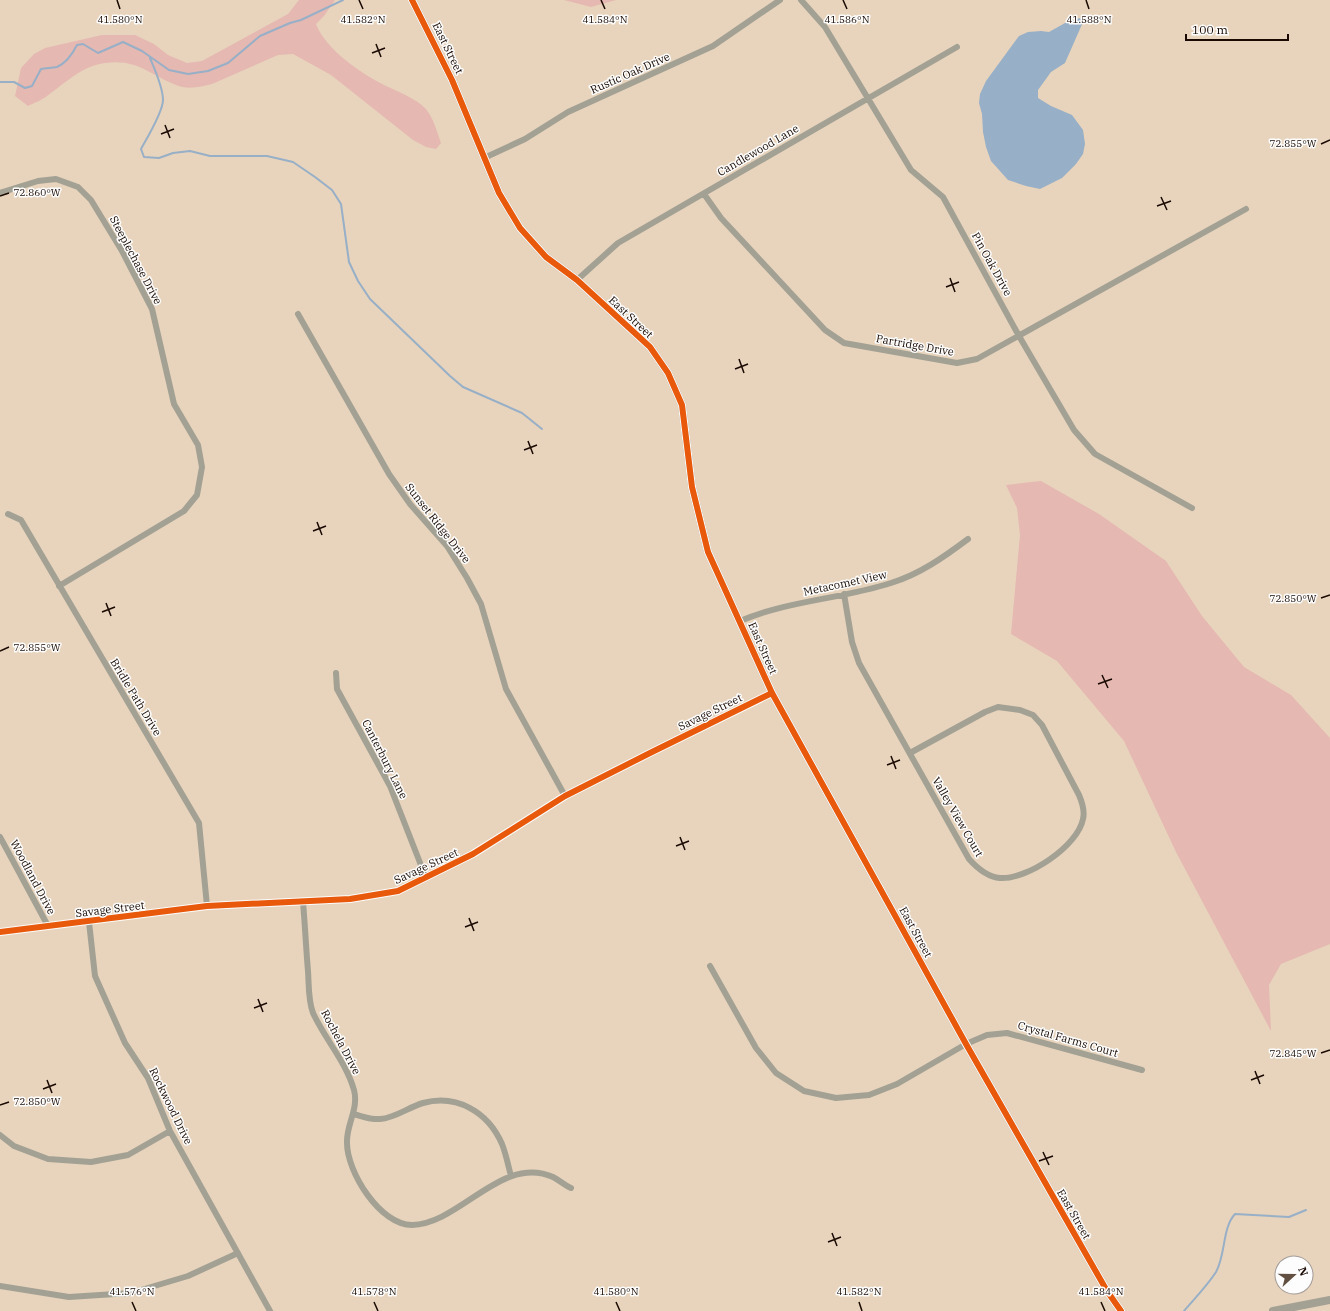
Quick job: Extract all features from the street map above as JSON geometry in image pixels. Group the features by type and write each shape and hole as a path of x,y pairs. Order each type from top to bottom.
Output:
{"street":[{"name":"East Street","path":"412,0 452,80 499,193 520,228 546,257 577,280 650,347 668,373 682,404 692,487 708,552 772,693 966,1044 1106,1291 1121,1311"},
{"name":"Rustic Oak Drive","path":"484,158 525,139 568,112 713,46 780,0"},
{"name":"Pin Oak Drive","path":"801,0 825,27 911,170 943,196 1019,336 1074,430 1095,454 1192,508"},
{"name":"Candlewood Lane","path":"577,280 618,243 957,47"},
{"name":"Steeplechase Drive","path":"0,193 38,181 56,180 78,187 91,200 122,251 152,309 174,404 198,445 202,467 197,495 184,511 59,586"},
{"name":"Partridge Drive","path":"704,194 721,218 825,330 844,343 957,363 977,359 1246,209"},
{"name":"Sunset Ridge Drive","path":"298,314 388,474 410,504 446,546 467,578 481,604 506,690 565,796"},
{"name":"Bridle Path Drive","path":"8,514 21,520 199,823 207,906"},
{"name":"Metacomet View","path":"740,621 778,607 873,588 898,580 928,567 968,539"},
{"name":"Valley View Court","path":"844,594 854,652 910,753 969,859 977,868 998,878 1021,875 1032,870 1071,842 1080,830 1084,818 1083,805 1079,795 1042,725 1033,715 1020,710 998,707 985,712 910,753"},
{"name":"Canterbury Lane","path":"336,673 337,689 390,786 426,878"},
{"name":"Savage Street","path":"0,932 207,906 350,899 398,891 473,854 565,796 772,693"},
{"name":"Woodland Drive","path":"0,837 48,926"},
{"name":"Rochela Drive","path":"303,902 310,1004 351,1081 356,1101 346,1142 348,1156 376,1206 383,1214 410,1225 423,1224 435,1220 511,1176 533,1173 544,1175 553,1177 571,1188"},
{"name":"Rockwood Drive","path":"89,922 95,976 125,1043 148,1078 170,1131 270,1311"},
{"name":"Crystal Farms Court","path":"710,966 756,1048 776,1073 804,1091 836,1098 869,1095 897,1084 966,1044 987,1035 1007,1033 1142,1070"},
{"path":"353,1114 381,1119 424,1103 442,1101 469,1106 484,1117 494,1129 502,1144 511,1176"},
{"path":"0,1135 14,1146 48,1159 91,1162 128,1155 170,1131"},
{"path":"0,1286 69,1297 131,1293 188,1276 238,1253"},
{"path":"1273,1311 1330,1300"}],"shaded area":[{"path":"299,0 335,0 324,16 316,24 321,34 336,52 356,68 386,86 413,99 426,109 433,121 441,143 436,149 426,147 413,140 331,75 293,54 278,55 212,84 194,88 180,87 135,65 116,62 105,63 81,71 45,97 28,106 15,96 21,68 34,54 45,48 102,35 135,35 154,44 168,55 187,63 202,61 288,14"},
{"path":"564,0 616,0 591,7"},
{"path":"1041,481 1099,514 1166,561 1202,616 1244,667 1291,695 1330,738 1330,944 1281,964 1269,985 1271,1031 1176,852 1124,741 1057,661 1011,634 1020,535 1017,508 1006,485"}],"water":[{"path":"1080,18 1083,22 1065,63 1051,72 1038,90 1038,98 1051,106 1072,115 1083,130 1085,144 1083,154 1076,164 1062,178 1040,189 1008,180 991,161 986,147 982,114 979,103 980,94 986,81 1019,36 1028,32 1049,32 1065,23"}],"waterway":[{"path":"0,82 14,82 25,88 32,86 41,69 57,67 69,58 77,45 83,44 98,53 123,42 142,51 169,70 188,74 208,71 228,63 260,36 290,23 301,20 343,0"},
{"path":"150,58 160,84 163,100 158,118 141,149 144,157 159,158 173,153 190,151 210,156 267,156 293,162 315,177 332,190 341,204 349,262 358,281 370,299 463,387 522,413 542,429"},
{"path":"1184,1311 1216,1272 1228,1226 1235,1214 1289,1217 1306,1210"}],"cycle path":[{"path":"412,0 452,80 499,193 520,228 546,257 577,280 650,347 668,373 682,405 692,487 708,552 772,693 966,1044 1107,1291 1121,1311"},
{"path":"0,932 207,906 350,899 398,891 473,854 565,796 772,693"}]}
